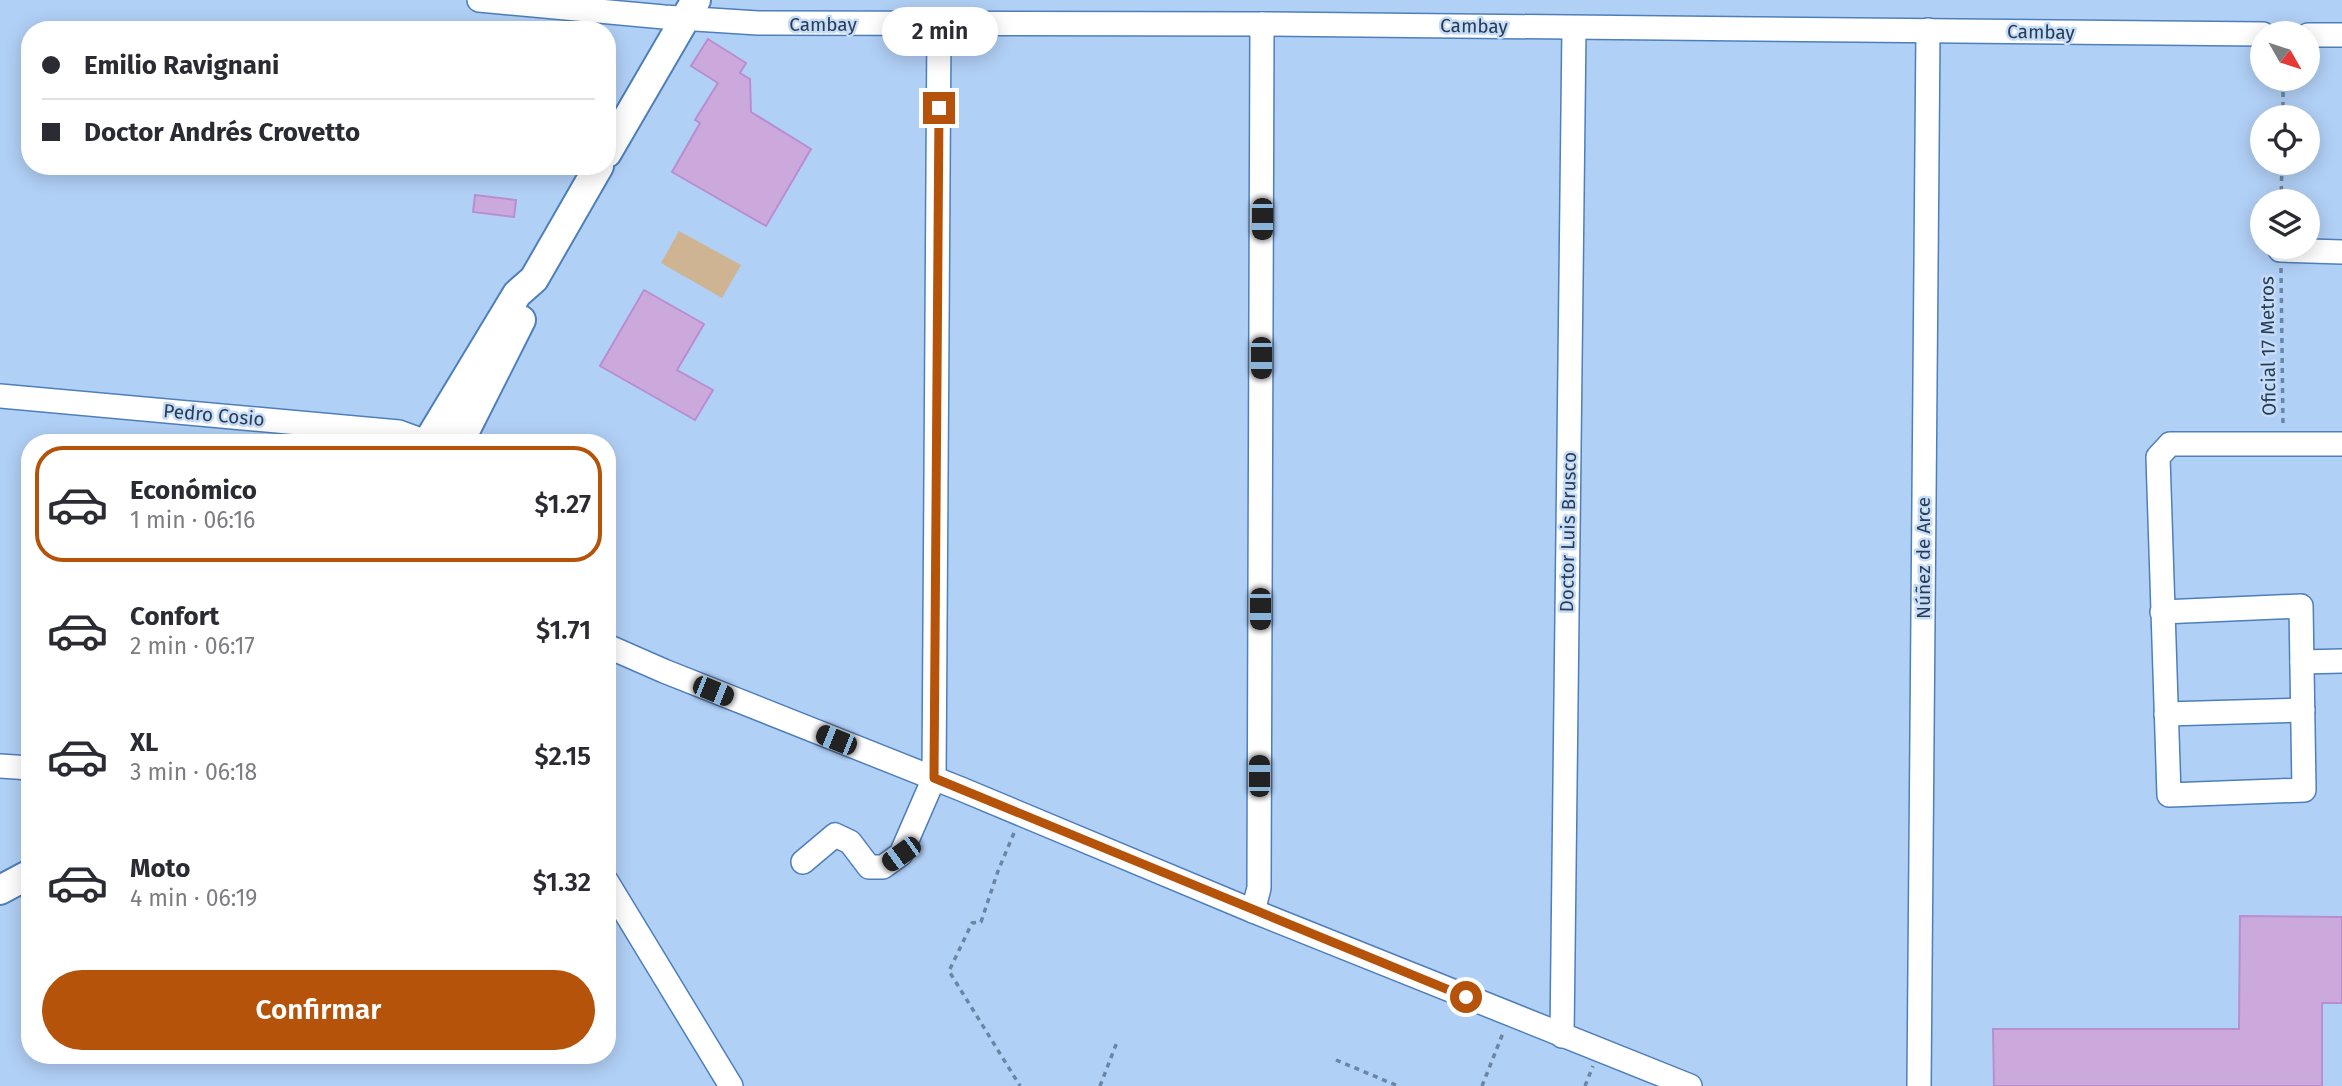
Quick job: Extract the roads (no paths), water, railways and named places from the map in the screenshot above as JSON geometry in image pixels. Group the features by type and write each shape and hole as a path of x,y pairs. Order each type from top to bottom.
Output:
{"main road":[{"path":"616,138 691,9"},
{"path":"432,434 517,294 534,279 594,175"},
{"path":"464,434 532,298 534,279"},
{"path":"0,890 21,879"},
{"path":"0,906 21,895"}],"street":[{"name":"Cambay","path":"479,0 691,9 758,23 1262,24 2250,34"},
{"path":"1253,911 1259,888 1262,24"},
{"path":"803,862 835,835 850,842 869,867 883,867 901,854 934,778 939,25"},
{"name":"Doctor Luis Brusco","path":"1562,1036 1574,28"},
{"name":"Núñez de Arce","path":"1919,1086 1928,30"},
{"path":"2320,35 2342,35"},
{"path":"2320,251 2342,252"},
{"name":"Pedro Cosio","path":"0,396 404,434"},
{"path":"2162,612 2301,606 2304,790 2169,795 2162,612 2158,457 2170,444 2342,444"},
{"path":"616,650 1253,911 1690,1086"},
{"path":"2302,662 2342,661"},
{"path":"2166,714 2302,710"},
{"path":"0,766 21,767"},
{"path":"616,897 731,1086"}]}
